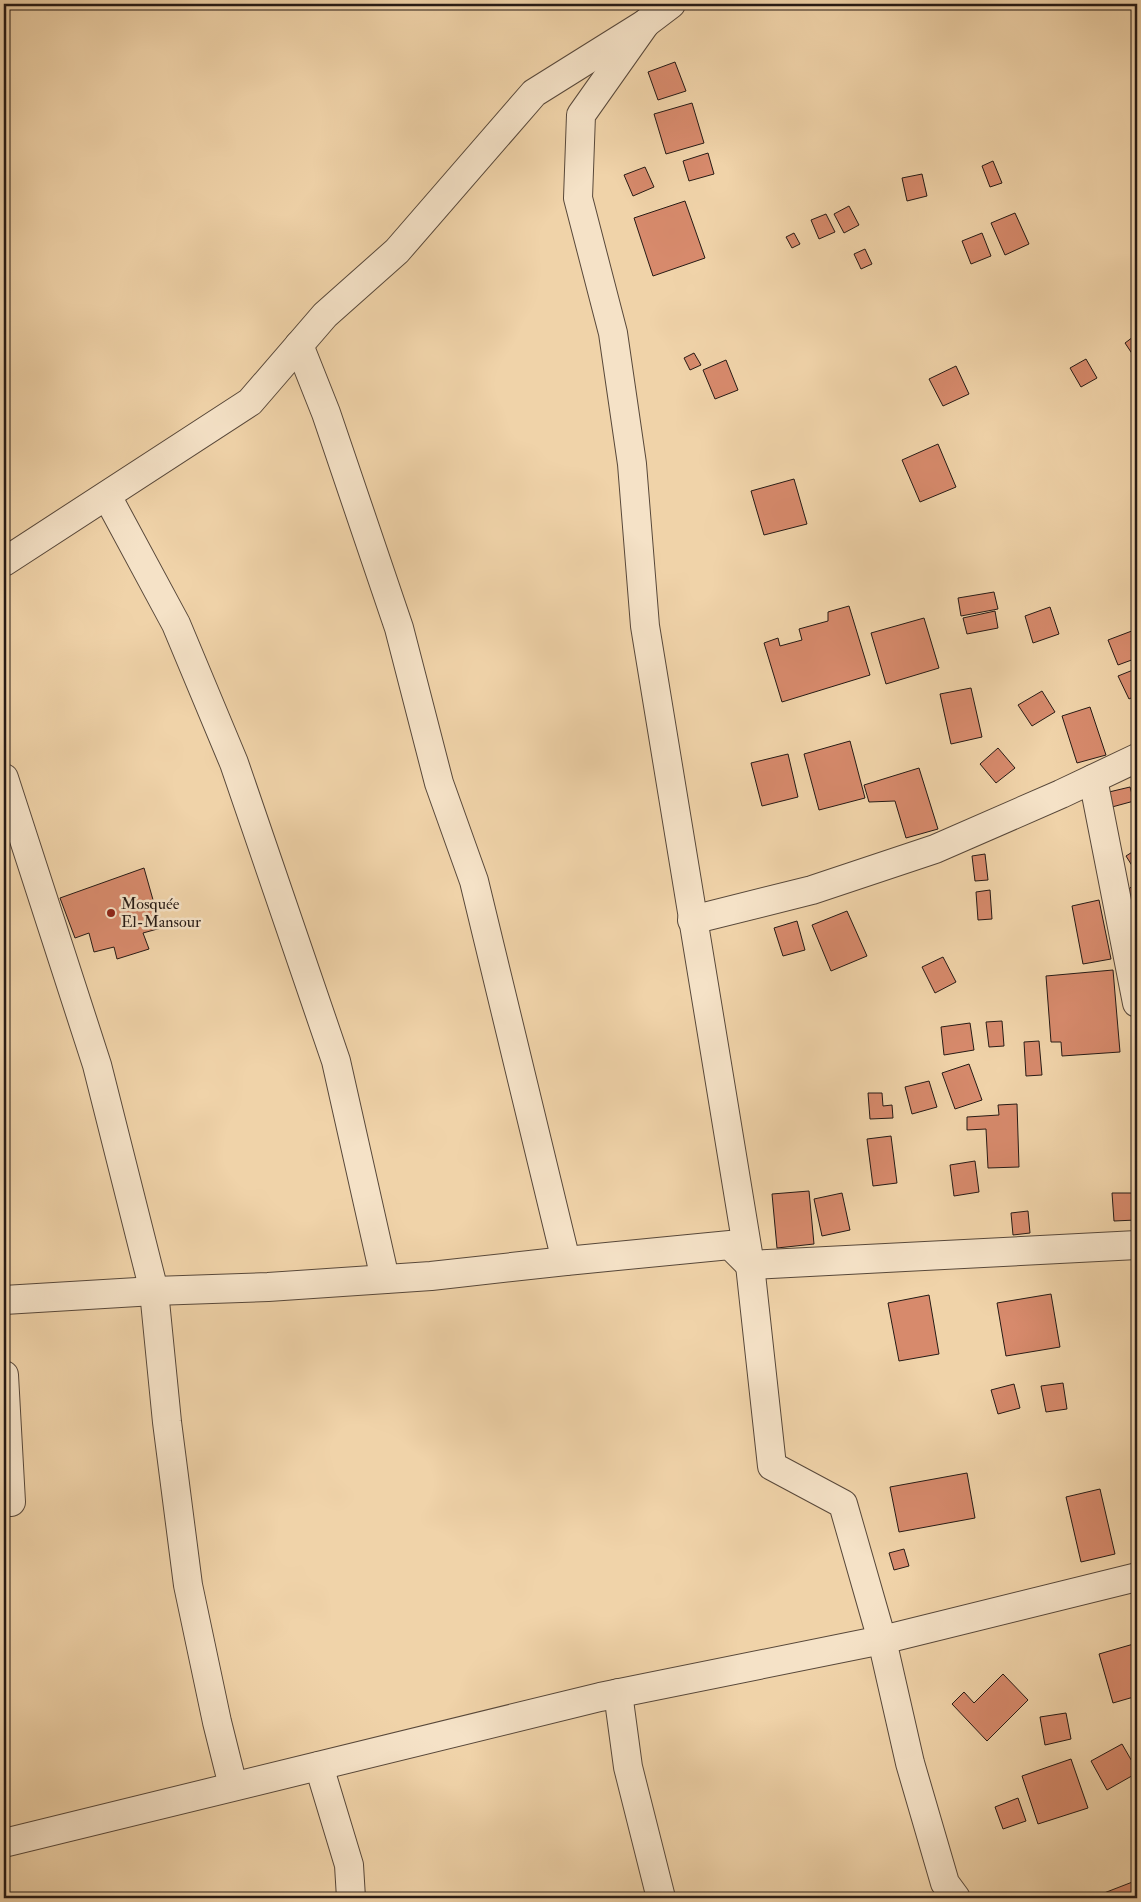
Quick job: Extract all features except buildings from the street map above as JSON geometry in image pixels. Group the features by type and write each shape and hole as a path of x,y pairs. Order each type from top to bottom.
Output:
{"street":[{"path":"4,562 250,402 324,315 397,251 534,93 646,23 671,4"},
{"path":"646,23 581,116 578,198 613,333 632,464 645,626 750,1265 772,1466 843,1504 882,1640 910,1763 945,1883 956,1898"},
{"path":"299,345 326,413 399,628 439,783 474,881 566,1261"},
{"path":"107,496 176,624 234,763 336,1061 385,1279"},
{"path":"692,920 812,890 935,849 1137,758"},
{"path":"4,778 8,806 97,1065 154,1291 167,1422 188,1585 217,1722 233,1786"},
{"path":"1093,779 1137,1003"},
{"path":"4,1300 154,1291 268,1287 431,1276 730,1245 750,1265 1137,1245"},
{"path":"4,1375 11,1502"},
{"path":"4,1842 618,1693 882,1640 1137,1577"},
{"path":"618,1693 628,1767 661,1898"},
{"path":"319,1766 349,1865 351,1898"}],"place":[{"name":"Mosquée El-Mansour","path":"111,913"}]}
